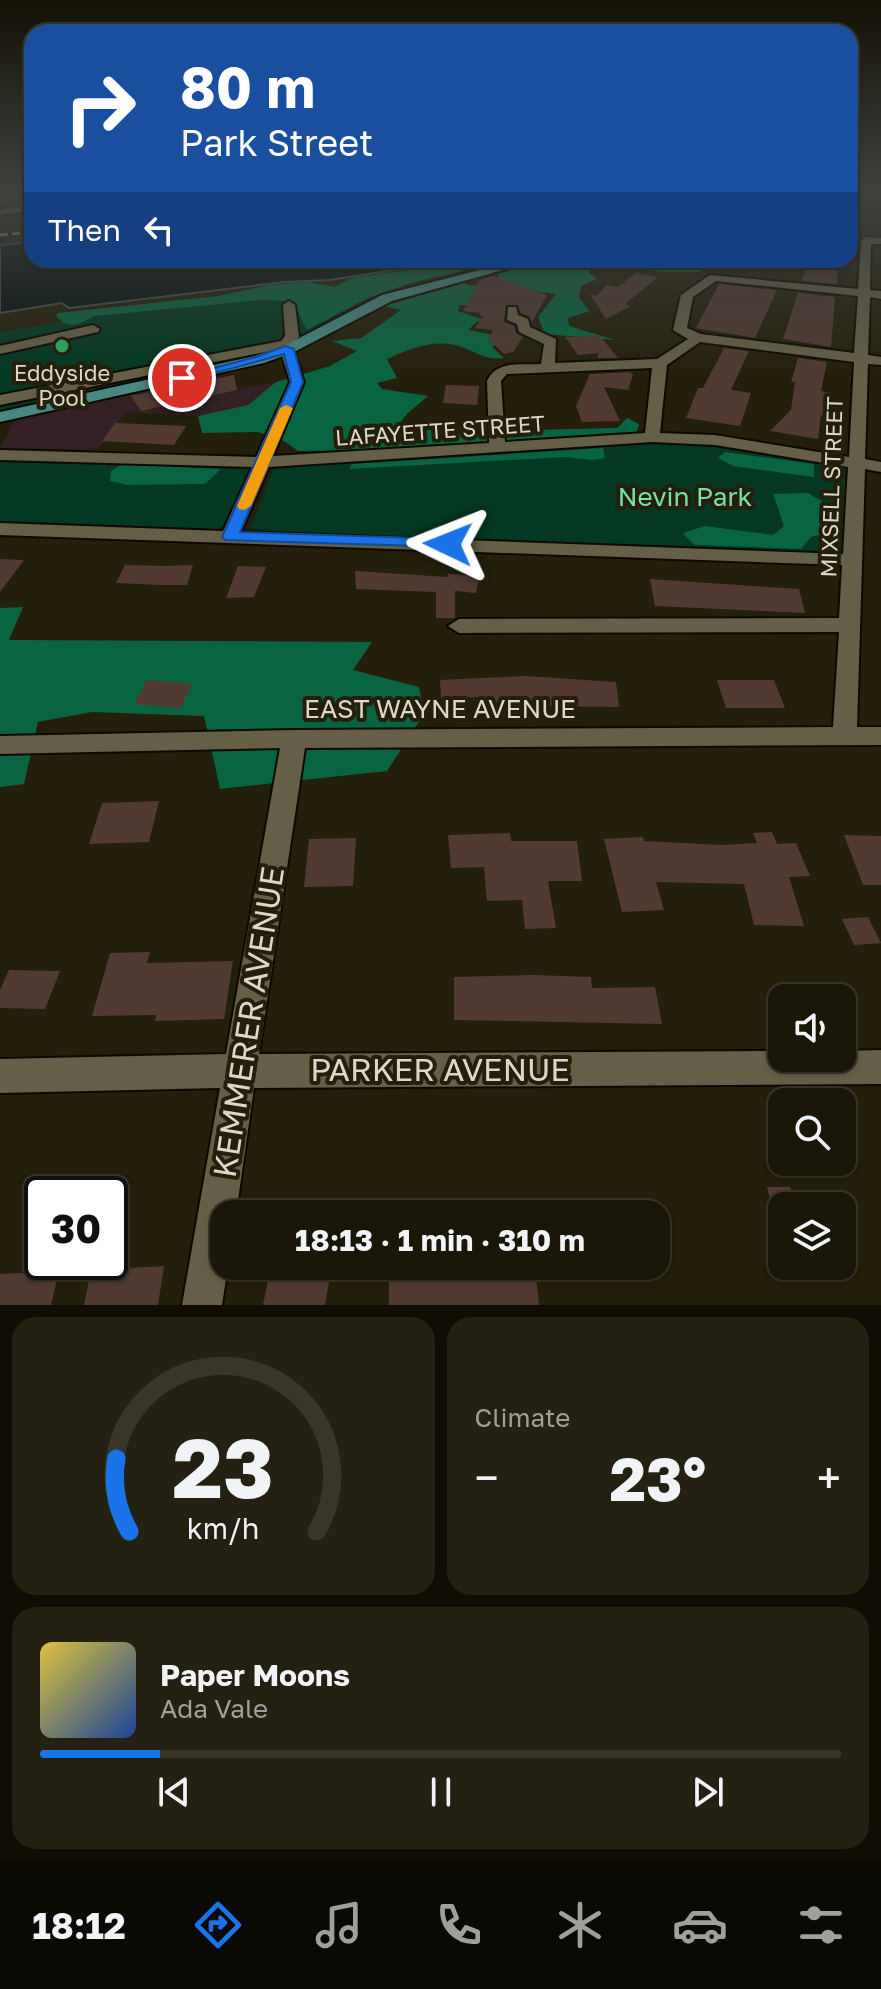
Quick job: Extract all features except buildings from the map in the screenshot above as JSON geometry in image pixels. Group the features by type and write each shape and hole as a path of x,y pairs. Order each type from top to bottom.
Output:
{"main road":[{"path":"0,417 259,360 387,298 502,268"}],"street":[{"name":"MIXSELL STREET","path":"845,736 861,358 872,294 873,255"},
{"path":"872,294 714,277 687,295 680,330 698,338 881,361"},
{"path":"230,537 297,382 287,347 292,337 289,305"},
{"path":"512,310 511,317 523,322 524,329 551,342 548,366"},
{"path":"0,350 93,329"},
{"path":"497,449 494,381 498,373 515,367 660,363 698,338"},
{"path":"0,400 287,347"},
{"path":"652,437 660,363"},
{"name":"LAFAYETTE STREET","path":"0,455 264,462 652,437 715,440 881,467"},
{"path":"0,529 852,560"},
{"path":"459,626 850,625"},
{"name":"EAST WAYNE AVENUE","path":"0,745 294,739 881,736"},
{"name":"KEMMERER AVENUE","path":"202,1305 294,739"},
{"name":"PARKER AVENUE","path":"0,1076 239,1071 881,1067"}],"shaded area":[{"path":"0,255 24,255 24,268 407,268 330,280 284,282 69,308 62,303 0,313"},
{"path":"218,373 235,390 276,382 248,405 198,416 126,412 98,450 0,448 16,417"}],"green space":[{"path":"474,268 411,283 368,298 307,330 293,301 262,300 95,316 74,325 56,316 58,313 218,296 269,285 307,282 334,287 352,278 408,270"},
{"path":"517,268 591,268 589,273 597,279 581,286 579,298 590,311 568,318 569,326 615,340 545,334 538,317 556,294 531,291 493,306 460,305 458,311 487,321 478,321 468,330 504,337 492,347 504,358 489,358 457,345 437,344 387,359 397,378 377,383 382,389 428,396 389,435 435,429 464,434 485,419 532,430 617,428 627,418 639,424 636,434 395,450 298,451 284,441 258,432 202,433 198,416 248,405 276,382 330,366 357,351 332,341 361,338 401,310 384,306 463,283 472,286 500,279 497,274"},
{"path":"642,268 706,268 700,272 660,272"},
{"path":"281,286 310,310 314,336 288,349 0,417 0,332"},
{"name":"Nevin Park","path":"638,443 701,445 846,468 843,554 279,532 250,528 274,468"},
{"path":"603,448 605,458 593,460 565,457 349,469 352,464"},
{"path":"725,452 814,464 814,477 733,466 718,458"},
{"path":"0,459 241,465 251,471 228,522 209,531 0,523"},
{"path":"123,464 221,469 205,484 127,485 110,481 111,471"},
{"path":"808,493 828,505 823,534 811,537 801,549 694,545 683,533 705,526 773,535 784,526 773,494"},
{"path":"23,607 9,640 372,642 353,670 419,687 424,714 387,771 220,789 204,716 92,712 38,722 24,784 0,787 0,608"}],"slow traffic":[{"path":"244,506 286,408"}],"place":[{"name":"Eddyside Pool","path":"62,346"}],"route":[{"path":"182,378 259,360 289,349 297,382 230,537 448,544"}]}
